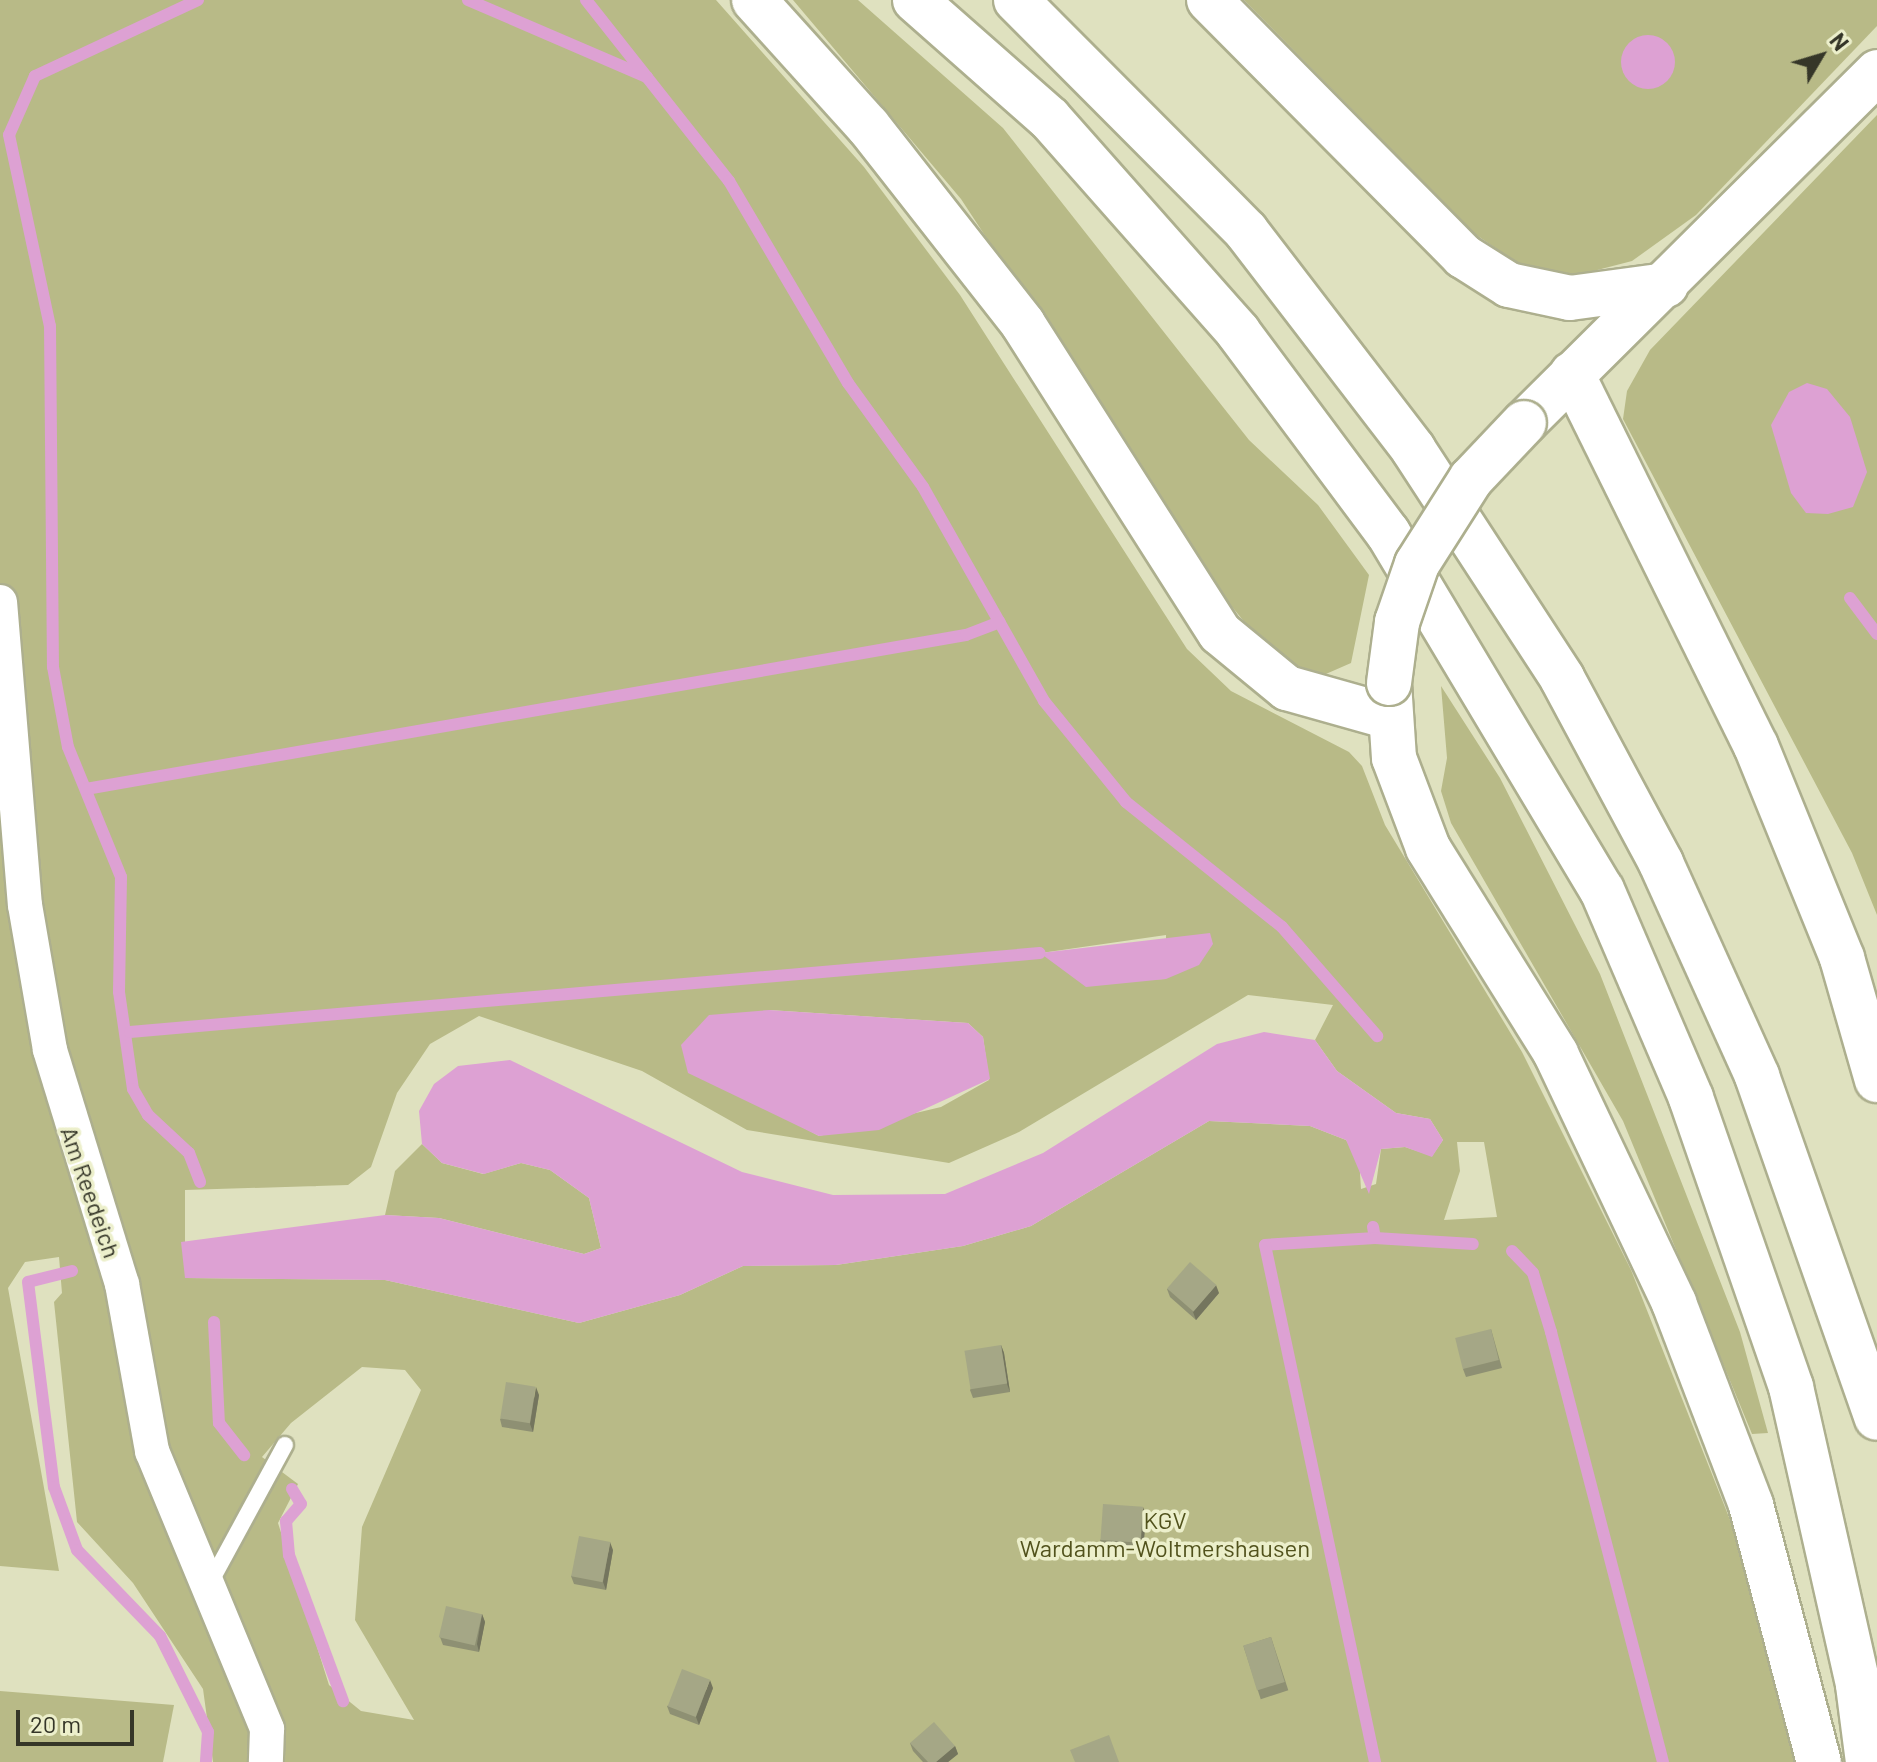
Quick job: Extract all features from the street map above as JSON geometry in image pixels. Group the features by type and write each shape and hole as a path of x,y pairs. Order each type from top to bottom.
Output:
{"highway":[{"path":"754,0 868,126 1023,324 1220,633 1287,688 1390,700"},
{"path":"915,0 1049,118 1238,332 1388,533 1602,890 1691,1098 1791,1387 1858,1685 1868,1762"},
{"path":"1016,0 1246,231 1413,449 1562,678 1661,863 1757,1076 1877,1418"},
{"path":"1209,0 1463,256 1509,285 1570,298 1666,285"},
{"path":"1819,1762 1751,1505 1674,1303 1556,1054 1428,848 1403,793 1390,700 1397,622 1417,564 1471,479 1572,374 1666,285 1877,72"},
{"path":"1572,374 1756,746 1842,958 1877,1080"}],"street":[{"name":"Am Reedeich","path":"0,602 25,905 50,1050 122,1284 152,1451 210,1583 267,1729 266,1762"}],"lane":[{"path":"210,1583 285,1445"}],"green space":[{"name":"KGV Wardamm-Woltmershausen","path":"0,0 716,0 864,167 960,295 1187,649 1231,691 1349,752 1362,766 1385,825 1522,1052 1631,1270 1742,1550 1800,1762 213,1762 203,1689 133,1583 77,1522 54,1302 62,1293 59,1257 25,1262 8,1288 59,1571 0,1566","holes":["1166,935 1166,979 1128,980 1041,953","1248,995 1333,1005 1315,1040 1337,1071 1396,1113 1430,1119 1443,1140 1432,1156 1405,1147 1381,1149 1376,1184 1361,1189 1359,1158 1346,1140 1310,1126 1209,1121 1031,1226 963,1246 836,1265 743,1266 680,1295 579,1323 385,1280 185,1278 185,1190 348,1185 371,1167 397,1093 430,1044 479,1016 642,1071 747,1130 949,1163 1019,1132","769,1010 968,1023 983,1037 989,1080 941,1107 819,1136 783,1117","1457,1142 1484,1142 1497,1217 1444,1220 1460,1171","362,1367 405,1370 421,1390 362,1527 355,1620 414,1720 361,1711 329,1685 278,1523 298,1484 262,1457 291,1423"]},
{"path":"793,0 858,0 1003,128 1249,440 1318,505 1369,575 1351,663 1319,677 1266,648 1214,585 961,199"},
{"path":"1244,0 1877,0 1877,26 1696,215 1632,261 1578,275 1519,264 1475,234"},
{"path":"1877,115 1877,915 1852,853 1623,419 1627,391 1650,350"},
{"path":"1441,686 1500,778 1600,974 1740,1332 1768,1433 1752,1434 1623,1121 1451,823 1441,791 1447,758"},
{"path":"422,1144 442,1163 483,1174 521,1163 550,1170 589,1198 601,1248 584,1254 439,1218 385,1215 395,1171"},
{"path":"0,1691 174,1705 163,1762 0,1762"}],"shaded area":[{"path":"1648,35 1667,43 1675,62 1667,81 1648,89 1629,81 1621,62 1629,43"},
{"path":"1807,383 1827,389 1850,417 1867,472 1853,507 1828,514 1806,513 1791,493 1771,425 1789,392"},
{"path":"1210,933 1213,944 1199,965 1166,979 1086,987 1040,953"},
{"path":"769,1010 968,1023 983,1037 990,1079 879,1130 819,1136 688,1073 681,1045 709,1015"},
{"path":"1264,1032 1315,1040 1337,1071 1396,1113 1430,1119 1443,1140 1432,1157 1405,1147 1381,1149 1369,1194 1346,1140 1310,1126 1209,1121 1031,1226 963,1246 836,1265 743,1266 680,1295 579,1323 385,1280 185,1278 181,1242 385,1215 439,1218 584,1254 601,1248 589,1198 550,1170 521,1163 484,1174 442,1163 422,1144 419,1111 434,1084 458,1066 510,1060 742,1172 833,1195 945,1194 1043,1153 1217,1044"}],"building":[{"path":"1190,1262 1216,1285 1193,1311 1167,1288"},
{"path":"1491,1329 1499,1360 1463,1369 1455,1338"},
{"path":"1001,1345 1007,1384 971,1389 964,1351"},
{"path":"506,1382 536,1387 530,1423 500,1419"},
{"path":"1103,1504 1143,1507 1140,1543 1100,1540"},
{"path":"579,1536 610,1542 603,1582 571,1576"},
{"path":"446,1606 482,1614 475,1646 439,1637"},
{"path":"1271,1637 1285,1682 1257,1690 1243,1645"},
{"path":"682,1669 710,1680 696,1717 668,1706"},
{"path":"934,1722 955,1746 936,1762 928,1762 910,1743"},
{"path":"1109,1735 1119,1762 1075,1762 1070,1750"}],"waterway":[{"path":"198,0 35,76 9,135 50,326 53,667 68,747 121,877 119,992 133,1089 148,1115 189,1153 200,1182"},
{"path":"468,0 647,77"},
{"path":"586,0 729,181 848,383 923,487 1044,701 1126,802 1282,927 1377,1036"},
{"path":"1850,598 1877,634"},
{"path":"86,789 966,635 1000,622"},
{"path":"130,1032 1040,953"},
{"path":"1373,1227 1375,1238 1265,1245 1375,1762"},
{"path":"1375,1238 1473,1244"},
{"path":"1512,1251 1533,1273 1551,1332 1663,1762"},
{"path":"72,1271 28,1282 54,1487 77,1550 160,1636 208,1732 206,1762"},
{"path":"214,1322 219,1423 244,1455"},
{"path":"292,1489 301,1504 286,1521 289,1555 343,1701"}]}
